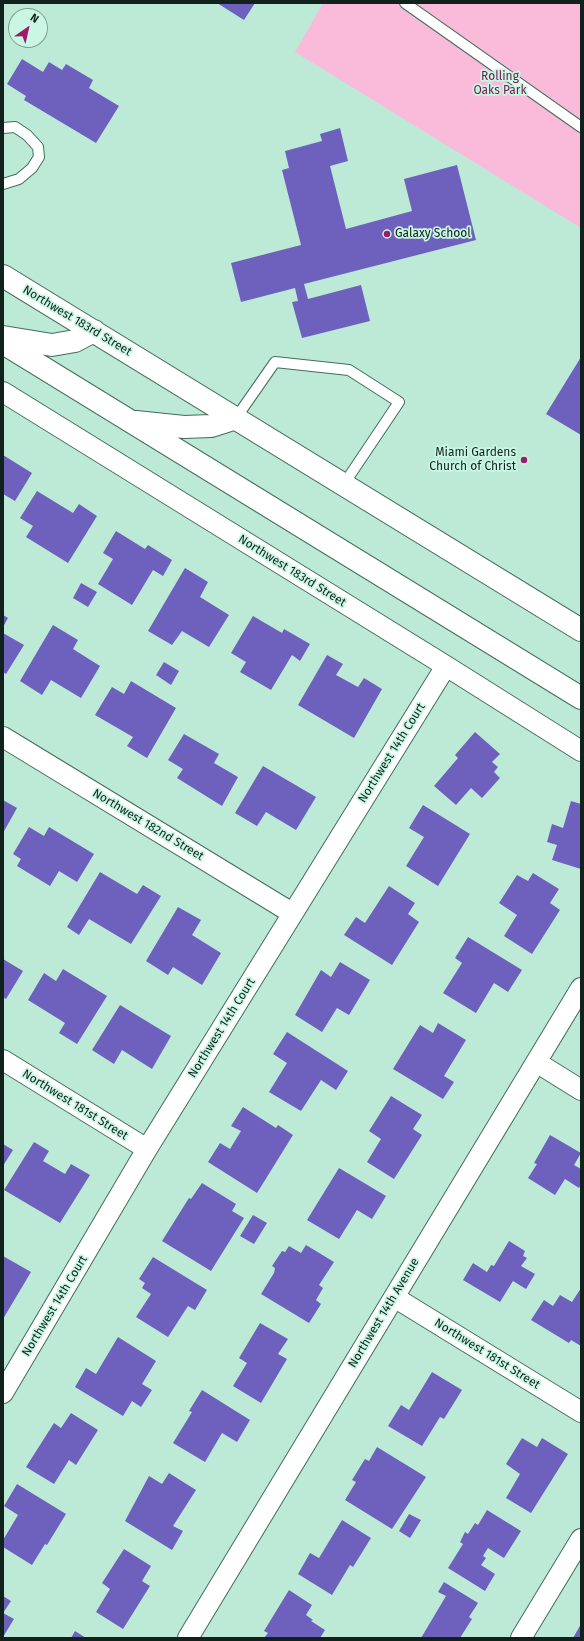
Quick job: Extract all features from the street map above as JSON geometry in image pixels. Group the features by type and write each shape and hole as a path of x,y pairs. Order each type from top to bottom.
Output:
{"main road":[{"name":"Northwest 183rd Street","path":"3,276 579,627"},
{"path":"3,336 52,345 75,342 94,331"},
{"path":"3,343 581,698"},
{"path":"130,421 184,427 210,426 236,418"}],"street":[{"name":"Northwest 183rd Street","path":"3,392 581,751"},
{"name":"Northwest 14th Court","path":"5,1385 147,1149 446,666"},
{"name":"Northwest 182nd Street","path":"3,737 292,913"},
{"name":"Northwest 14th Avenue","path":"188,1638 581,988"},
{"name":"Northwest 181st Street","path":"3,1060 147,1149"},
{"path":"536,1062 581,1090"},
{"name":"Northwest 181st Street","path":"394,1297 581,1412"},
{"path":"520,1638 581,1539"}],"lane":[{"path":"405,3 581,127"},
{"path":"3,128 15,127 27,135 38,147 39,157 32,168 19,179 3,184"},
{"path":"236,418 275,362 349,370 399,402 344,484"}],"green space":[{"name":"Rolling Oaks Park","path":"323,3 581,3 581,228 295,52"}],"building":[{"path":"217,3 255,3 244,20"},
{"path":"22,59 43,72 49,62 62,70 66,64 93,80 89,88 119,106 96,143 24,100 26,96 7,84"},
{"name":"Galaxy School","path":"340,128 348,161 330,166 346,229 412,211 404,179 457,165 476,240 304,284 308,299 361,285 370,321 302,338 292,302 298,301 295,288 241,302 231,263 301,245 282,170 289,168 285,151 322,141 320,134"},
{"path":"581,357 581,435 546,414"},
{"path":"3,455 32,473 15,501 3,494"},
{"path":"37,491 73,513 79,504 97,516 68,563 26,537 33,526 20,518"},
{"path":"116,531 145,549 148,545 172,560 163,576 153,570 132,605 98,584 113,559 103,553"},
{"path":"185,568 208,582 200,597 229,615 209,647 182,631 172,645 148,631"},
{"path":"81,583 97,592 88,607 73,598"},
{"path":"3,615 8,618 3,627"},
{"path":"253,616 282,633 284,629 310,644 300,661 292,655 271,690 240,672 246,662 231,653"},
{"path":"53,625 78,640 73,649 100,666 81,698 51,680 42,695 20,681"},
{"path":"3,633 24,645 6,674 3,672"},
{"path":"327,655 343,664 336,675 358,687 364,678 382,689 354,738 298,705"},
{"path":"164,662 179,671 171,685 156,675"},
{"path":"131,681 176,708 147,758 127,746 133,737 95,715 112,687 124,694"},
{"path":"475,732 500,754 492,762 498,767 494,772 500,778 482,798 471,788 456,805 434,786 458,758 455,755"},
{"path":"184,734 219,754 214,763 238,777 222,806 177,778 183,769 168,760"},
{"path":"263,766 316,797 296,830 266,812 257,826 235,813"},
{"path":"3,800 17,808 3,833"},
{"path":"571,801 581,804 581,869 552,860 557,845 547,842 552,824 563,828"},
{"path":"423,805 470,834 438,886 406,866 424,837 409,828"},
{"path":"29,827 44,836 49,827 94,854 77,882 59,871 50,886 17,866 21,859 13,854"},
{"path":"100,872 137,894 143,885 161,896 131,944 89,919 79,935 67,927"},
{"path":"533,873 559,889 550,903 560,910 532,954 504,936 517,915 499,903 517,875 528,881"},
{"path":"389,886 415,903 408,914 419,922 392,965 344,935 356,917 365,923"},
{"path":"178,907 201,920 192,935 221,953 202,985 173,967 168,975 146,961"},
{"path":"468,937 522,970 508,992 494,983 476,1013 443,993 462,963 455,958"},
{"path":"3,959 23,971 6,999 3,997"},
{"path":"340,962 370,980 349,1015 337,1008 322,1032 295,1015 321,970 331,977"},
{"path":"63,969 107,996 77,1044 59,1033 65,1023 28,1000 44,973 56,981"},
{"path":"120,1005 171,1036 152,1069 122,1050 114,1064 92,1050"},
{"path":"438,1023 466,1040 444,1076 454,1082 443,1099 393,1069 420,1025 433,1033"},
{"path":"287,1032 348,1071 336,1090 321,1080 301,1111 269,1092 287,1063 273,1054"},
{"path":"391,1096 422,1115 413,1129 422,1135 394,1179 367,1162 381,1139 369,1131"},
{"path":"243,1107 276,1128 278,1125 293,1135 257,1193 208,1162 220,1143 230,1149 241,1131 231,1126"},
{"path":"550,1135 581,1153 574,1165 581,1169 581,1184 579,1188 565,1179 555,1195 528,1178 537,1164 534,1163"},
{"path":"34,1142 49,1151 43,1161 65,1174 71,1164 90,1175 60,1223 4,1190"},
{"path":"3,1144 13,1150 3,1166"},
{"path":"339,1168 386,1196 372,1219 357,1210 339,1239 307,1220"},
{"path":"202,1183 236,1204 232,1211 244,1218 211,1271 162,1241 189,1198 191,1199"},
{"path":"253,1215 267,1223 254,1244 240,1236"},
{"path":"509,1241 525,1251 523,1256 527,1258 521,1266 535,1274 526,1289 513,1281 500,1302 463,1280 473,1263 487,1272 491,1265 494,1266"},
{"path":"306,1245 334,1262 319,1285 323,1288 316,1300 321,1304 309,1323 261,1294 274,1273 275,1268 272,1266 282,1251 285,1252 289,1246 301,1253"},
{"path":"3,1256 31,1272 3,1319"},
{"path":"153,1257 207,1290 195,1310 188,1306 168,1337 136,1317 151,1294 142,1288 145,1283 139,1279"},
{"path":"581,1288 581,1346 571,1340 569,1343 531,1320 544,1300 553,1306 560,1295 572,1302"},
{"path":"260,1323 288,1339 278,1354 287,1359 261,1403 233,1386 247,1363 239,1358"},
{"path":"118,1337 156,1361 142,1384 152,1390 141,1407 132,1401 123,1416 75,1387 86,1368 96,1374"},
{"path":"432,1372 462,1390 444,1419 440,1417 422,1446 388,1426 401,1405 409,1410"},
{"path":"202,1390 250,1420 237,1442 222,1433 205,1462 173,1443 192,1412 189,1411"},
{"path":"71,1413 98,1430 76,1465 69,1460 54,1484 26,1467 54,1423 61,1428"},
{"path":"522,1438 537,1447 542,1438 568,1454 531,1513 506,1498 520,1474 506,1464"},
{"path":"377,1447 426,1477 392,1529 345,1500 356,1482 352,1480 365,1459 369,1461"},
{"path":"169,1473 196,1490 173,1526 183,1531 172,1550 125,1521 149,1476 162,1484"},
{"path":"17,1484 66,1514 47,1545 45,1544 32,1565 3,1547 3,1540 18,1515 4,1506"},
{"path":"487,1510 521,1531 504,1558 488,1548 483,1556 486,1558 481,1565 495,1574 485,1591 448,1568 463,1544 460,1542 465,1532 468,1534 475,1523 478,1525"},
{"path":"409,1514 421,1520 410,1538 399,1531"},
{"path":"342,1520 371,1538 353,1567 350,1565 332,1595 298,1574 310,1553 319,1558"},
{"path":"124,1549 151,1566 142,1581 150,1586 123,1629 96,1612 110,1589 102,1583"},
{"path":"444,1582 478,1603 469,1617 472,1619 460,1638 421,1638 446,1596 438,1592"},
{"path":"289,1590 312,1605 306,1615 313,1620 311,1621 325,1630 320,1638 264,1638 268,1633 264,1631"},
{"path":"3,1596 11,1601 3,1613"},
{"path":"3,1613 14,1619 3,1637"},
{"path":"581,1624 581,1638 573,1638"},
{"path":"75,1631 86,1638 71,1638"}],"place":[{"name":"Galaxy School","path":"387,234"},
{"name":"Miami Gardens Church of Christ","path":"524,460"}]}
